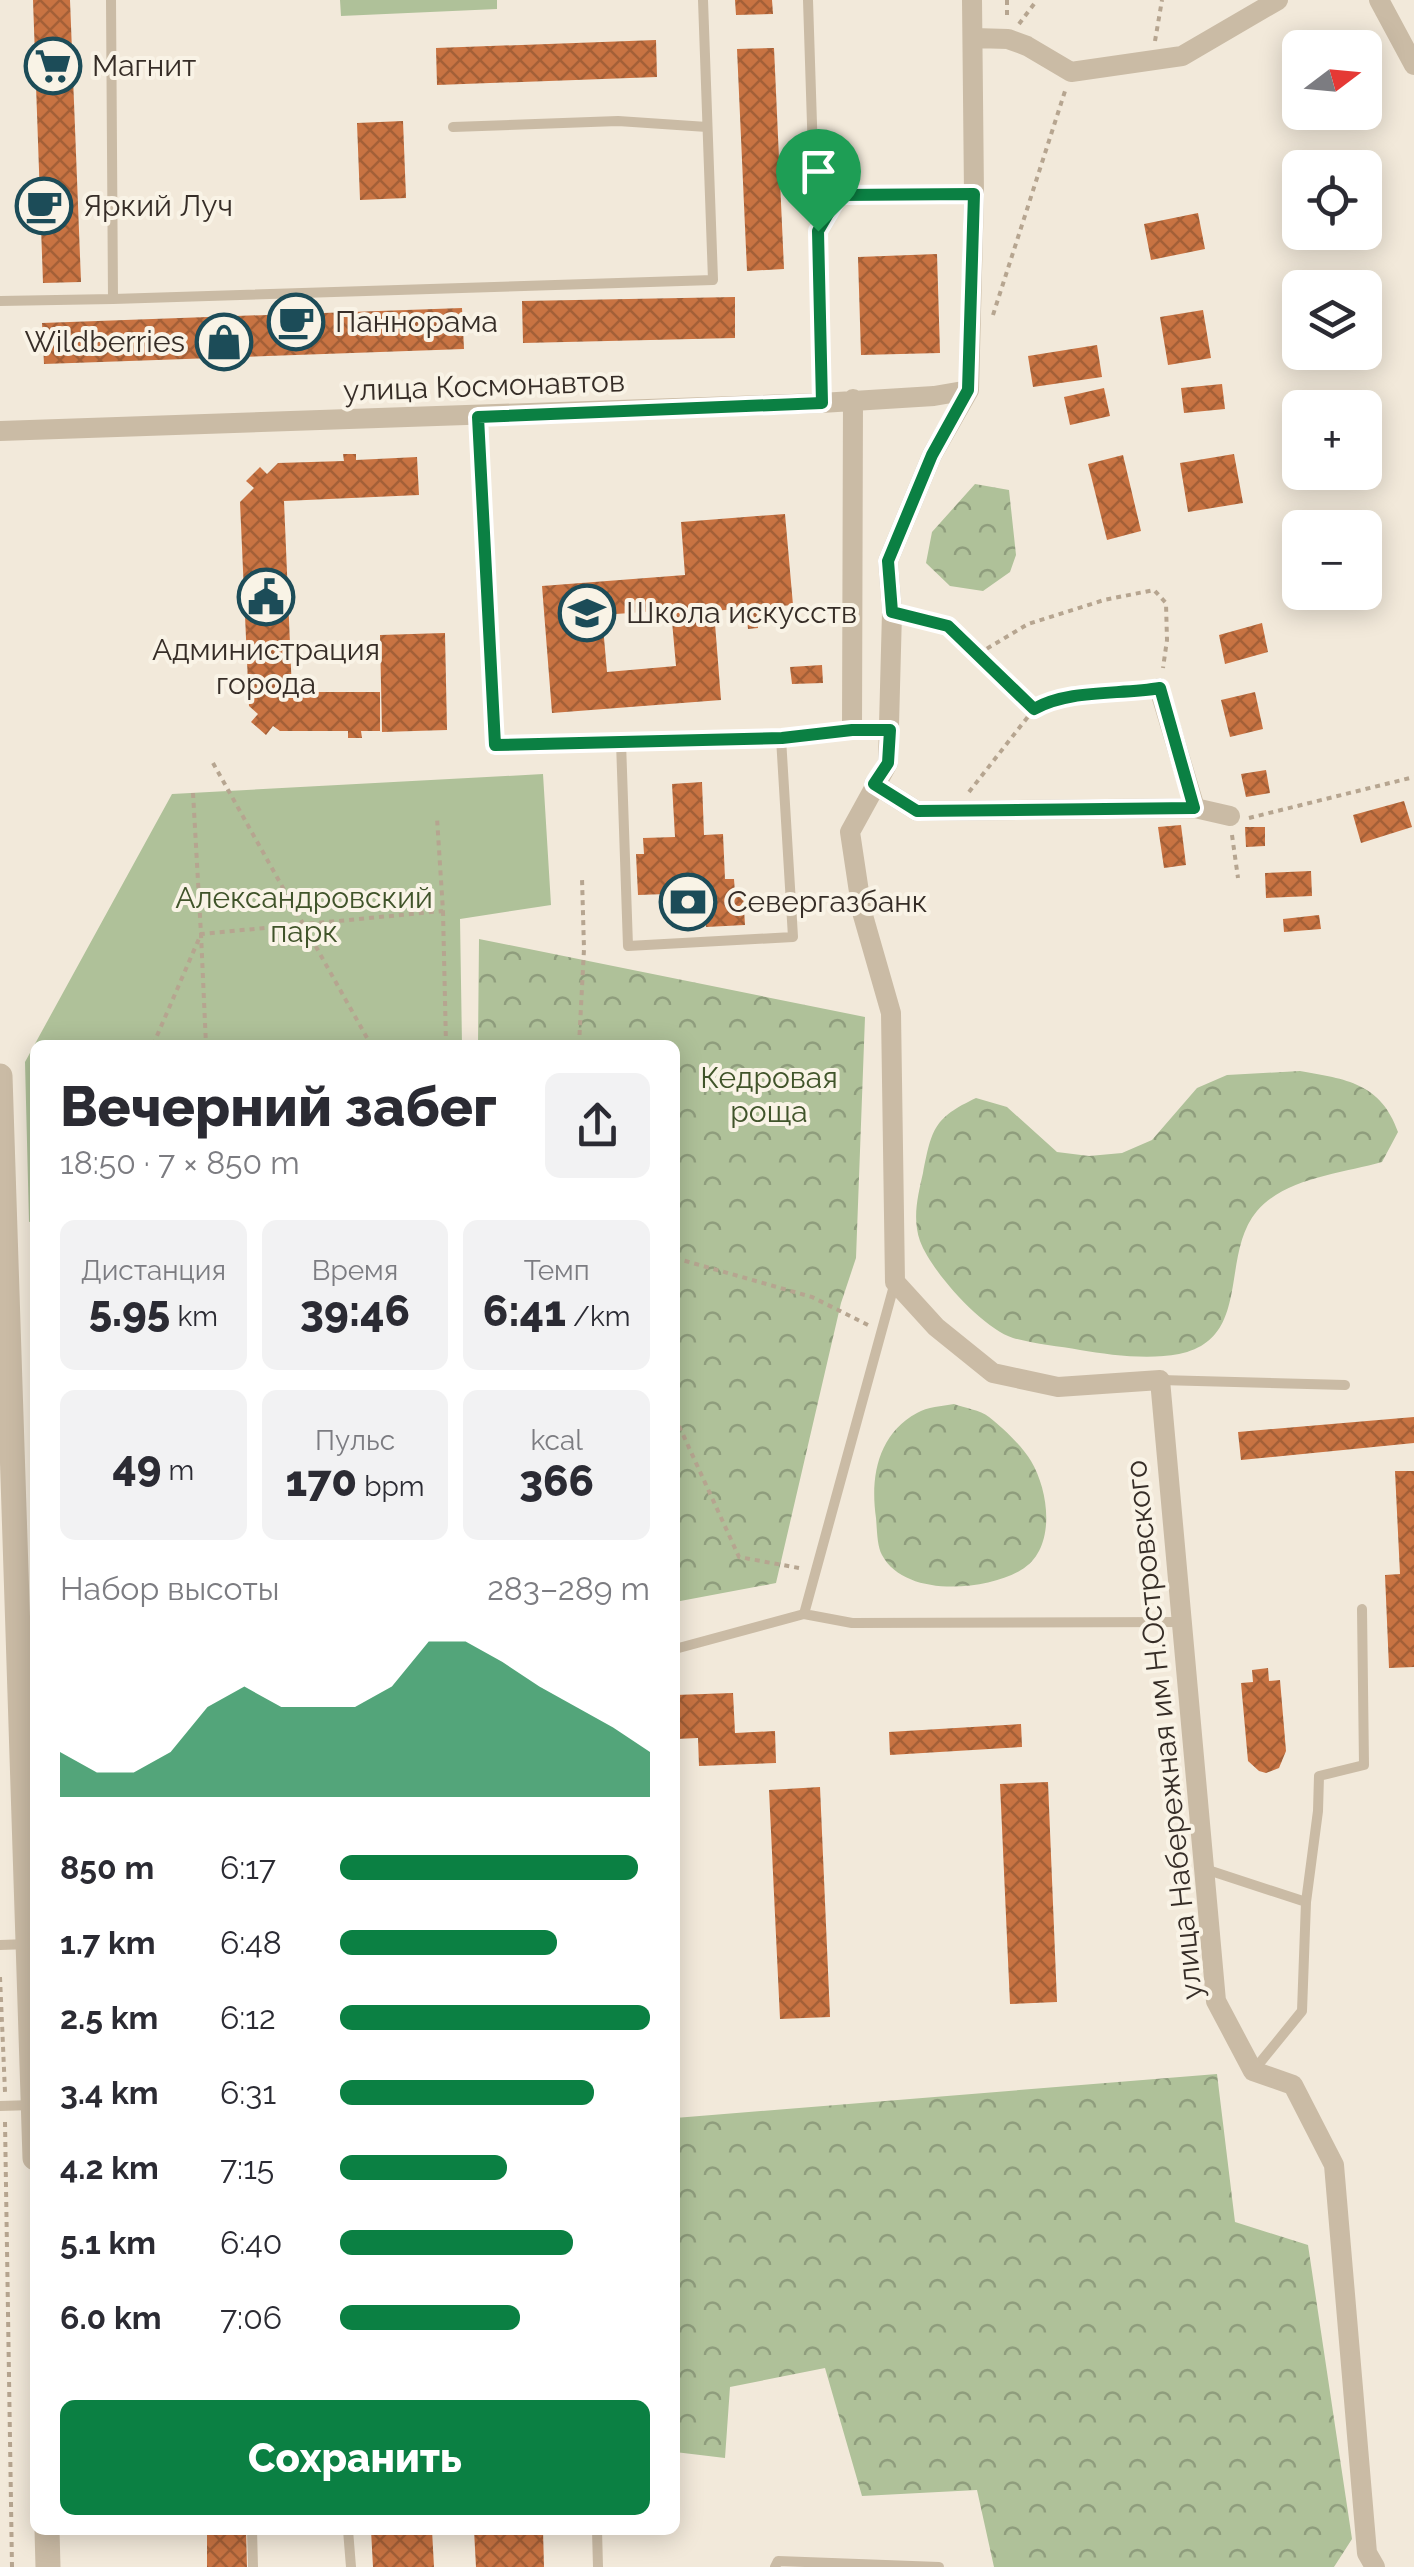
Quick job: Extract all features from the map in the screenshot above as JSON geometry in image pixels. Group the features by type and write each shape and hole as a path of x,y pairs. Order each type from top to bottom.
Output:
{"street":[{"path":"972,0 974,194 968,390 932,455 888,561 892,612 888,763 850,832 862,912 892,1013 895,1282 936,1326 993,1372 1058,1387 1160,1380"},
{"path":"974,38 1008,39 1072,72 1182,56 1278,0"},
{"path":"1379,0 1414,65"},
{"name":"улица Космонавтов","path":"0,431 822,403 968,390"},
{"path":"853,399 852,730 890,730"},
{"path":"1160,688 1194,808"},
{"path":"874,784 917,811 1194,808 1230,816"},
{"path":"0,1076 30,1890"},
{"name":"улица Набережная им Н.Островского","path":"1160,1380 1216,2001 1254,2071"},
{"path":"1254,2071 1293,2085 1334,2165 1367,2553 1375,2567"},
{"path":"47,2535 48,2567"}],"lane":[{"path":"111,0 113,299"},
{"path":"0,301 713,280 703,0"},
{"path":"808,0 822,403"},
{"path":"453,127 618,121 707,127"},
{"path":"818,231 839,195 974,194"},
{"path":"478,417 495,745 782,738 852,730"},
{"path":"621,742 628,946 793,937 782,738"},
{"path":"804,1614 895,1282"},
{"path":"1160,1380 1345,1385"},
{"path":"1254,2071 1302,2011 1306,1902 1319,1776 1364,1765 1362,1609"},
{"path":"680,1648 804,1614 852,1623 1184,1622"},
{"path":"1206,1869 1306,1902"},
{"path":"0,1945 30,1944"},
{"path":"2,2106 30,2105"},
{"path":"252,2535 253,2567"},
{"path":"348,2535 351,2567"},
{"path":"597,2535 598,2567"},
{"path":"775,2567 778,2561 939,2567"}],"path":[{"path":"1152,60 1162,0"},
{"path":"993,315 1072,72"},
{"path":"966,795 1034,709 1053,698 1160,688 1167,640 1166,603 1154,590 1104,600 1028,624 978,654"},
{"path":"892,612 948,626 1034,709"},
{"path":"213,763 368,1040"},
{"path":"1238,878 1230,816 1256,818 1414,777"},
{"path":"193,793 206,1040"},
{"path":"437,818 446,1040"},
{"path":"579,1040 584,949 582,878"},
{"path":"200,934 443,911"},
{"path":"155,1040 200,934"},
{"path":"680,1259 812,1297 883,1332"},
{"path":"680,1428 739,1557 814,1570"},
{"path":"0,1977 12,2567"}],"green space":[{"path":"340,0 497,0 497,9 341,16"},
{"path":"975,484 1009,490 1016,555 1010,572 983,591 950,586 926,563 932,532"},
{"name":"Александровский парк","path":"543,774 551,905 460,919 462,1040 37,1040 172,794"},
{"name":"Кедровая роща","path":"479,939 865,1017 856,1258 841,1303 776,1583 680,1601 680,1040 478,1040"},
{"name":"Александровский парк","path":"30,1053 29,1222 25,1062"},
{"path":"1300,1071 1347,1081 1372,1093 1391,1116 1398,1132 1382,1162 1299,1184 1257,1211 1239,1250 1226,1314 1217,1332 1202,1345 1179,1354 1142,1357 1013,1338 987,1323 959,1297 920,1241 917,1207 933,1135 951,1112 976,1098 1007,1107 1057,1152 1089,1156 1122,1153 1152,1140 1197,1088 1227,1075"},
{"path":"954,1404 985,1415 1023,1449 1037,1474 1045,1504 1045,1535 1032,1561 1006,1577 968,1586 927,1584 893,1569 879,1547 874,1503 876,1472 893,1432 921,1411"},
{"path":"1217,2074 1235,2222 1308,2245 1352,2539 1334,2567 994,2567 977,2490 862,2496 825,2368 730,2387 725,2458 680,2453 680,2118"}],"building":[{"path":"33,0 70,0 81,282 43,283"},
{"path":"735,0 772,0 773,14 736,15"},
{"path":"656,40 657,77 437,85 436,48"},
{"path":"774,48 784,269 747,271 737,49"},
{"path":"403,121 406,198 360,200 357,123"},
{"path":"1198,213 1205,249 1151,260 1144,224"},
{"path":"937,254 940,353 861,355 858,257"},
{"path":"735,297 735,338 523,343 522,301"},
{"path":"462,308 464,349 44,364 42,323"},
{"path":"1203,310 1211,358 1168,365 1160,317"},
{"path":"1097,345 1102,377 1033,387 1028,356"},
{"path":"1222,384 1225,409 1184,413 1181,388"},
{"path":"1104,388 1110,416 1070,425 1064,397"},
{"name":"Администрация города","path":"343,454 356,454 356,460 417,457 419,495 284,501 292,692 380,692 380,731 361,731 362,738 348,738 348,731 280,731 273,726 266,735 251,722 258,714 249,706 240,502 254,488 246,481 260,467 267,474 278,463 344,461"},
{"path":"1234,454 1243,503 1188,512 1180,463"},
{"path":"1123,455 1141,531 1107,540 1088,464"},
{"name":"Школа искусcтв","path":"785,514 793,605 757,608 758,628 748,629 746,608 714,611 721,700 552,713 542,586 685,575 681,522","holes":["671,610 676,666 607,672 602,615"]},
{"path":"1262,623 1268,652 1225,664 1219,635"},
{"path":"445,633 447,730 382,732 380,635"},
{"path":"822,665 823,683 792,684 790,667"},
{"path":"1255,692 1263,729 1230,737 1221,700"},
{"path":"1266,770 1270,793 1246,797 1241,774"},
{"path":"702,782 704,835 723,834 725,879 734,879 735,893 743,893 745,925 706,927 705,916 669,918 667,894 638,895 636,854 644,854 643,838 675,837 672,784"},
{"path":"1404,801 1412,827 1361,843 1353,815"},
{"path":"1181,825 1186,865 1164,868 1158,827"},
{"path":"1245,827 1265,827 1265,846 1246,847"},
{"path":"1311,871 1312,896 1266,898 1265,873"},
{"path":"1319,915 1321,929 1284,932 1283,919"},
{"path":"1414,1417 1414,1443 1241,1460 1238,1432"},
{"path":"1395,1471 1414,1471 1414,1667 1389,1668 1385,1575 1400,1574"},
{"path":"1268,1668 1269,1681 1280,1680 1286,1751 1279,1768 1266,1773 1248,1761 1241,1683 1253,1682 1252,1670"},
{"path":"733,1693 735,1733 775,1731 776,1763 699,1766 698,1738 680,1739 680,1695"},
{"path":"1021,1724 1022,1747 890,1755 889,1732"},
{"path":"1048,1782 1057,2002 1010,2004 1000,1784"},
{"path":"820,1787 830,2017 780,2019 769,1790"},
{"path":"207,2535 246,2535 247,2567 207,2567"},
{"path":"371,2535 432,2535 434,2567 373,2567"},
{"path":"474,2535 543,2535 544,2567 476,2567"}],"place":[{"name":"Магнит","path":"53,66"},
{"name":"Яркий Луч","path":"44,206"},
{"name":"Паннорама","path":"296,322"},
{"name":"Wildberries","path":"224,342"},
{"name":"Администрация города","path":"266,597"},
{"name":"Школа искусcтв","path":"587,613"},
{"name":"Севергазбанк","path":"688,902"}],"route":[{"path":"974,194 968,390 932,455 888,561 892,612 948,626 1034,709 1053,698 1160,688 1194,808 917,811 874,784 888,763 890,730 782,738 495,745 478,417 822,403 818,231 839,195 974,194"}]}
